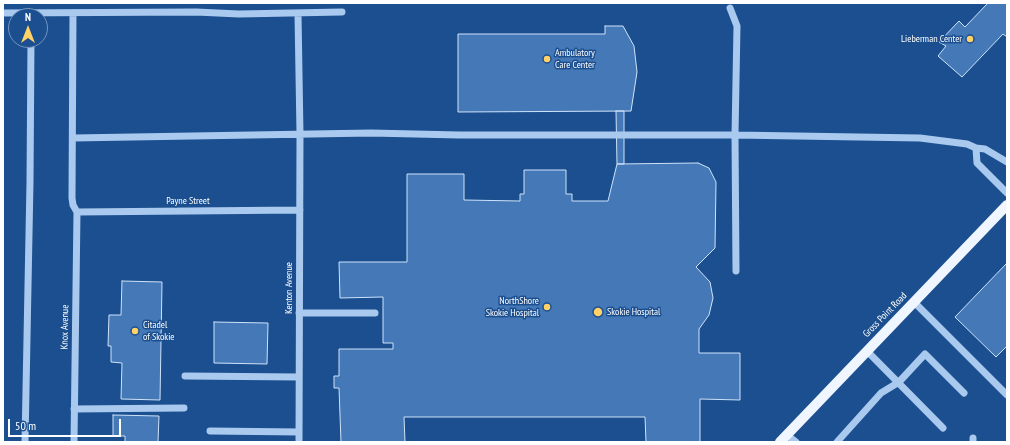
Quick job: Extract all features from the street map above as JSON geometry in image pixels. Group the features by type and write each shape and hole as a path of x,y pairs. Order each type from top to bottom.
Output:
{"main road":[{"name":"Gross Point Road","path":"783,438 1007,205"}],"street":[{"path":"730,8 737,26 735,135 736,271"},
{"path":"48,14 196,12 298,14 342,12"},
{"name":"Knox Avenue","path":"73,13 72,198 73,205 77,212 74,442"},
{"name":"Kenton Avenue","path":"298,14 300,134 299,442"},
{"path":"25,442 31,48"},
{"path":"73,138 300,134 735,135 920,138 967,144 976,148 985,149 1007,162"},
{"path":"976,148 977,163 1007,193"},
{"name":"Payne Street","path":"77,212 300,210"},
{"path":"914,302 1007,395"},
{"path":"299,313 375,313"},
{"path":"867,351 944,428"},
{"path":"837,442 881,393 899,382 925,354 964,393"},
{"path":"185,376 299,377"},
{"path":"74,409 184,408"},
{"path":"210,431 299,432"},
{"path":"783,438 796,442"}],"building":[{"name":"Lieberman Center","path":"988,3 1007,3 1007,37 1003,34 962,77 938,56 946,46 939,42 959,21 965,27"},
{"name":"Ambulatory Care Center","path":"605,26 623,26 634,46 637,72 631,111 458,112 458,34 605,34"},
{"path":"616,111 624,111 624,164 617,164"},
{"name":"NorthShore Skokie Hospital","path":"698,163 709,168 716,182 715,248 696,267 710,282 713,298 709,315 699,329 699,353 740,353 740,400 700,399 700,442 646,442 645,417 404,417 405,442 341,442 339,388 334,388 334,376 339,376 339,349 393,349 393,343 383,343 383,297 340,298 339,262 407,262 407,174 464,174 464,200 520,201 520,194 524,194 524,170 566,170 566,194 572,194 572,201 608,201 617,164"},
{"path":"1007,263 1007,346 996,357 955,317"},
{"name":"Citadel of Skokie","path":"122,281 162,282 160,400 121,399 122,363 111,362 111,346 108,346 109,315 121,315"},
{"path":"214,322 268,323 267,364 214,363"},
{"path":"113,415 159,416 158,442 125,442 125,436 113,436"}],"place":[{"name":"Lieberman Center","path":"970,39"},
{"name":"Ambulatory Care Center","path":"547,59"},
{"name":"NorthShore Skokie Hospital","path":"547,307"},
{"name":"Skokie Hospital","path":"598,312"},
{"name":"Citadel of Skokie","path":"135,331"}]}
